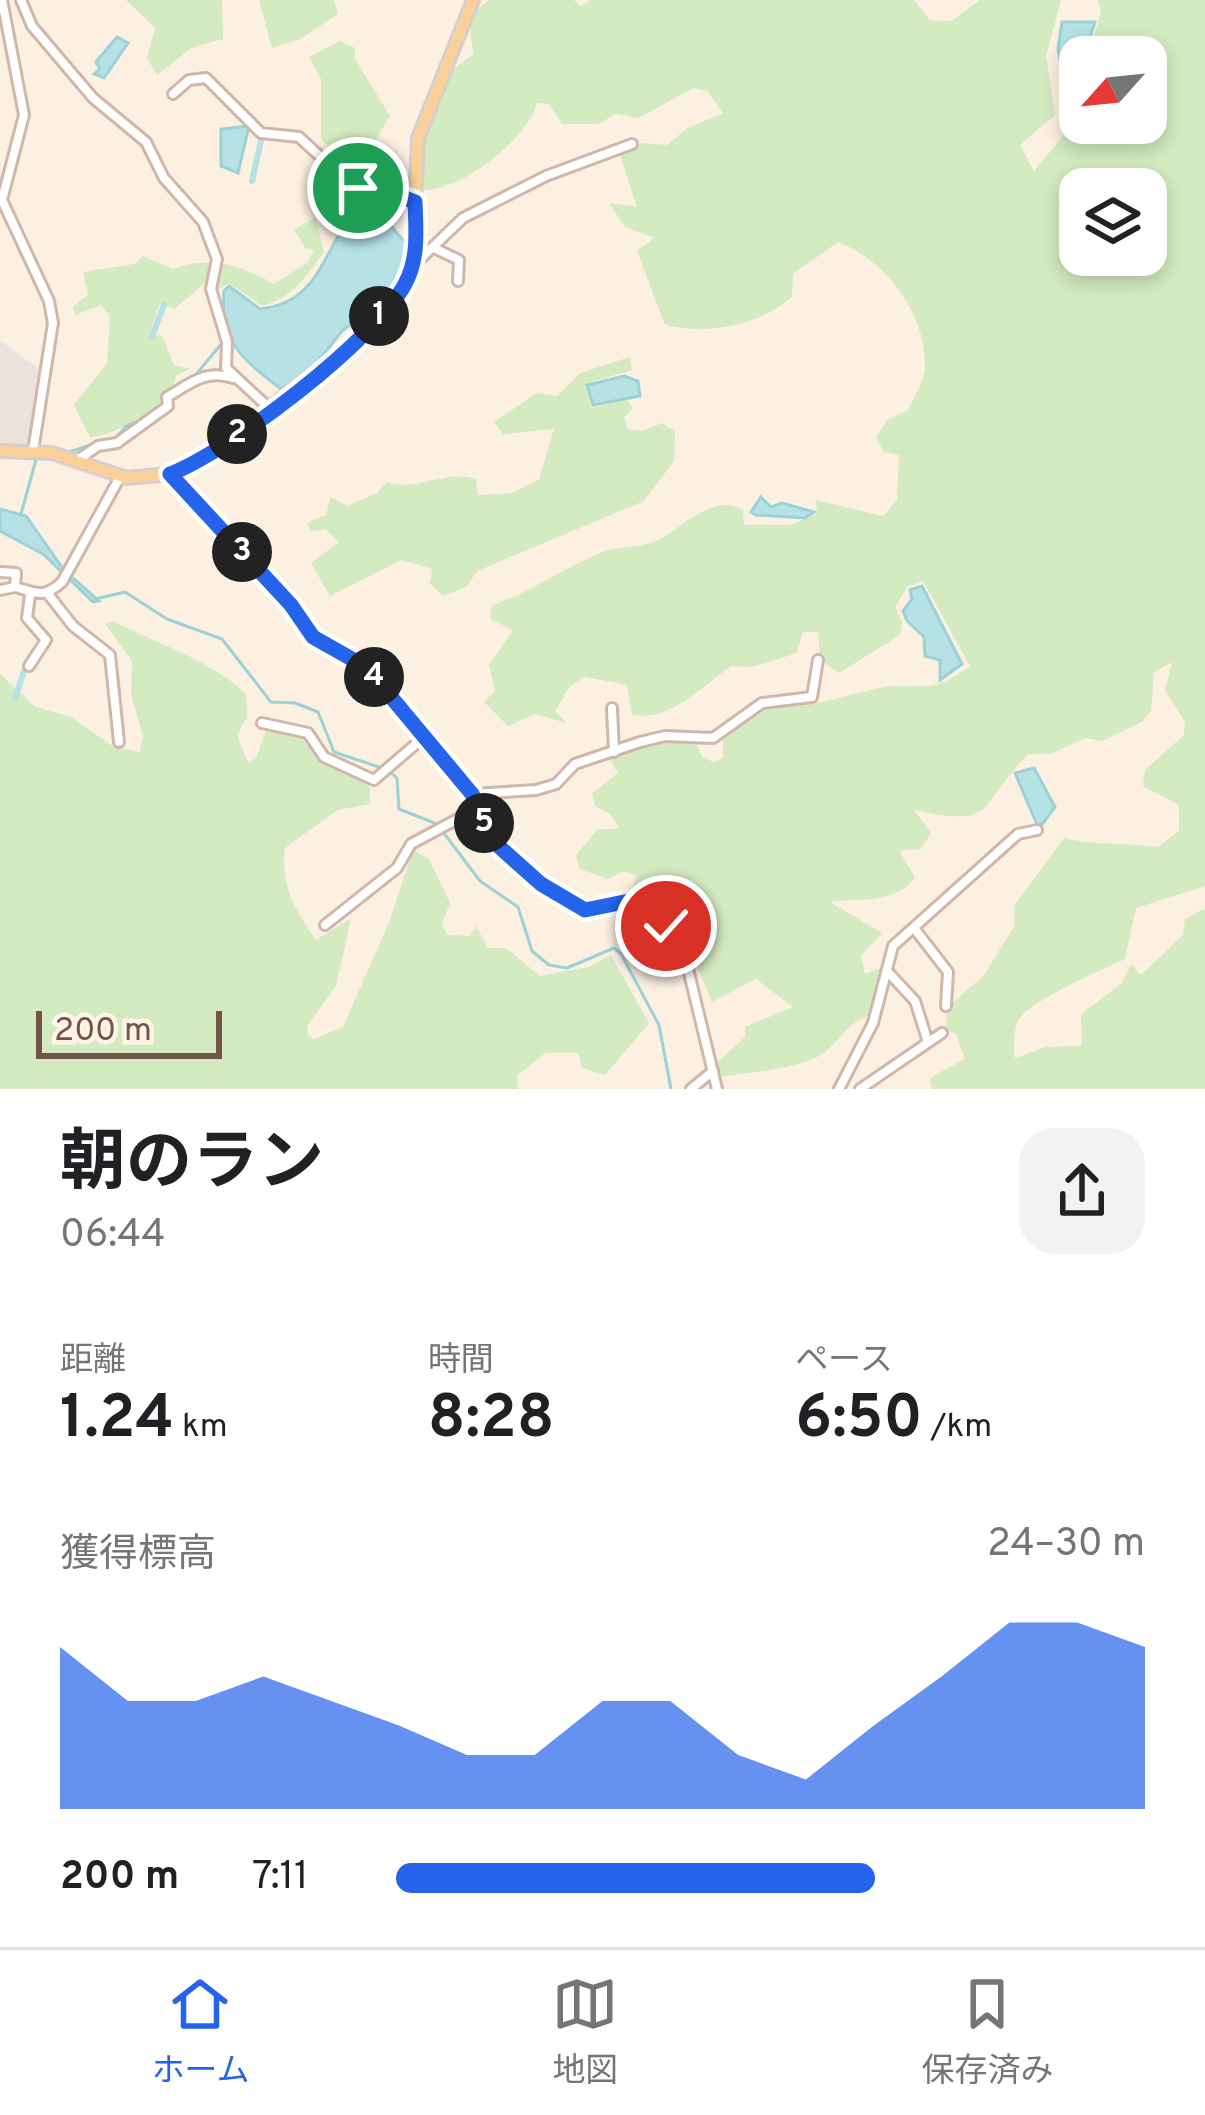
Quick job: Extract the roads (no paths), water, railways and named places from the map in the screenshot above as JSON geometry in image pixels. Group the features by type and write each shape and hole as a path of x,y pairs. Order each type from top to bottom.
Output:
{"main road":[{"path":"0,451 33,451 121,476 170,474 206,457 271,410 384,311 412,267 418,138 473,0"}],"street":[{"path":"2,0 24,115 2,200 49,302 53,323 33,451"},
{"path":"21,0 32,26 93,98 146,142 164,178 203,222 217,259 212,290 227,342 223,360 234,378 271,410"},
{"path":"172,94 189,80 206,78 261,133 295,135 352,187 380,188 415,202"},
{"path":"412,267 463,218 546,176 632,144"},
{"path":"434,248 459,260 458,281"},
{"path":"76,461 154,420 168,406 167,397 201,376 215,372 234,378"},
{"path":"170,474 280,593 313,637 366,667 472,794 495,843 541,884 585,910 629,901 676,936 717,1089"},
{"path":"0,590 14,587 30,595 48,594 67,574 121,476"},
{"path":"0,572 16,573 14,587"},
{"path":"48,594 73,626 110,655 119,742"},
{"path":"29,666 46,640 27,618 30,595"},
{"path":"472,794 556,784 575,764 665,736 713,738 762,703 812,698 818,660"},
{"path":"611,708 614,752"},
{"path":"262,723 308,733 324,757 374,780 424,737"},
{"path":"325,925 397,868 412,844 479,808"},
{"path":"839,1089 873,1023 893,946 1018,834 1037,830"},
{"path":"914,928 948,972 946,1006"},
{"path":"886,970 915,1001 928,1042"},
{"path":"860,1089 942,1033"},
{"path":"691,1089 713,1072"}],"water":[{"path":"1062,22 1095,22 1090,36 1060,36"},
{"path":"117,37 128,43 104,78 94,74 100,69 96,62"},
{"path":"249,126 238,173 221,166 221,129"},
{"path":"354,218 390,225 410,248 392,292 342,331 311,370 281,389 245,359 230,337 224,291 229,286 260,309 281,304 309,284"},
{"path":"624,376 638,381 640,396 593,405 587,385"},
{"path":"761,497 771,507 782,503 814,512 805,518 756,515 751,512"},
{"path":"0,509 26,516 64,570 99,601 93,602 43,554 0,531"},
{"path":"922,586 962,664 940,680 940,660 925,656 924,637 903,611 912,599 910,590"},
{"path":"1034,768 1055,807 1039,829 1015,773"}],"waterway":[{"path":"252,181 261,141"},
{"path":"152,336 164,305"},
{"path":"193,378 222,343 232,341"},
{"path":"115,439 126,426 140,421"},
{"path":"69,452 100,442"},
{"path":"21,514 37,456"},
{"path":"95,599 125,592 167,619 222,639 271,702 295,703 318,712 334,752 388,770 397,778 399,809 437,824"},
{"path":"15,698 24,671"},
{"path":"443,832 480,881 518,907 532,951 549,965 567,968 614,948 621,954 659,1025 671,1089"}]}
